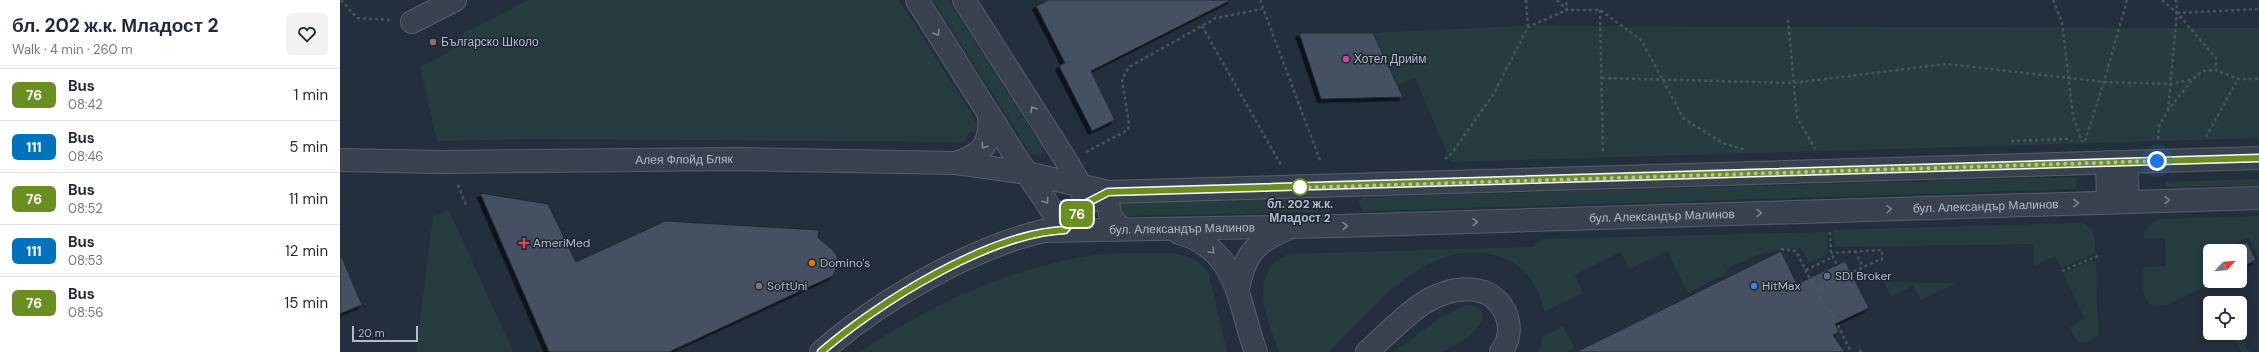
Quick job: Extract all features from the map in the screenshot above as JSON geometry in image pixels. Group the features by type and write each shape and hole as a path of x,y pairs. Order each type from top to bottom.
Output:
{"street":[{"path":"412,22 455,0"},
{"path":"916,0 1026,173 1075,230"},
{"path":"964,0 1053,142 1082,195 1075,230"},
{"path":"956,163 970,159 986,144 990,132 989,114"},
{"name":"Алея Флойд Бляк","path":"1026,173 1042,169 1051,163 1055,154 1053,142"},
{"path":"1082,195 1108,192 2259,158"},
{"name":"Алея Флойд Бляк","path":"340,160 444,162 736,159 956,163 1026,173 1082,195"},
{"path":"2117,162 2118,202"},
{"path":"1108,192 1108,213 1114,223 1123,230"},
{"name":"бул. Александър Малинов","path":"821,352 836,339 878,309 927,279 984,251 1023,236 1042,231 1292,228 2259,198"},
{"path":"1238,289 1245,261 1251,252 1274,235 1292,228"},
{"path":"1165,229 1188,235 1204,242 1223,263 1238,289 1256,352"},
{"path":"1367,352 1430,300 1452,292 1472,289 1488,293 1500,304 1505,312 1509,331 1508,340 1502,352"}],"path":[{"path":"341,0 357,18 412,22"},
{"path":"1260,0 1262,9 1323,169"},
{"path":"1443,161 1452,153 1493,95 1528,27 1526,0"},
{"path":"1557,0 1567,10"},
{"path":"1566,0 1567,10"},
{"path":"2053,0 2062,22 2073,116 2083,146 2104,82 2127,0"},
{"path":"2162,0 2177,13 2216,58 2216,70"},
{"path":"2168,110 2177,13 2176,0"},
{"path":"1082,154 1128,130 1129,124 1122,79 1129,67 1216,18 1262,9"},
{"path":"2177,13 2259,9"},
{"path":"1528,27 1567,10 1600,10 1641,40 1684,119 1723,143 1747,150"},
{"path":"1600,10 1603,154"},
{"path":"1788,20 1797,117 1815,149"},
{"path":"1202,26 1284,170"},
{"path":"1602,78 1793,82 1947,64 2104,82 2170,84 2193,79"},
{"path":"2157,146 2159,126 2168,110 2193,79 2203,71 2216,70 2238,79 2259,80"},
{"path":"2203,144 2238,79"},
{"path":"1830,227 1831,253 1843,277"},
{"path":"1781,250 1796,251 1826,311 1839,305"},
{"path":"1816,290 1876,261 1882,260 1882,250 1831,253"},
{"path":"1855,251 1863,267"},
{"path":"2062,271 2100,255"},
{"path":"1806,270 1833,257"},
{"path":"1830,309 1851,352"}],"green space":[{"path":"528,0 899,0 970,112 976,124 975,133 971,132 966,140 961,142 532,139 437,141 420,67 451,51 463,33"},
{"path":"933,0 948,0 1042,147 1043,151 1040,155 1031,154"},
{"path":"1521,26 2259,28 2259,138 1451,162 1415,78 1397,85 1373,33"},
{"path":"2076,177 2076,189 1363,211 1359,204 1359,200 1363,197"},
{"path":"2259,179 2259,185 2166,187 2166,182"},
{"path":"1329,198 1334,205 1330,212 1120,216 1117,205 1120,203"},
{"path":"449,210 513,352 416,352 433,216"},
{"path":"2259,216 2259,258 2249,237 2234,244 2203,244 2203,287 2167,305 2153,306 2146,299 2144,294 2143,267 2166,266 2165,238 2144,238 2144,234 2146,228 2151,223 2161,219"},
{"path":"2081,223 2090,228 2094,235 2095,254 2061,268 2055,256 2034,266 2034,244 1834,247 1833,230"},
{"path":"1827,232 1828,254 1809,263 1801,248 1772,251 1753,257 1726,269 1727,273 1688,293 1667,251 1630,269 1621,252 1575,275 1583,293 1544,312 1539,294 1530,278 1518,266 1510,261 1501,257 1475,252 1450,256 1427,265 1405,279 1384,296 1330,352 1279,352 1263,297 1267,272 1275,262 1289,254 1533,247 1543,239"},
{"path":"1171,253 1196,260 1208,271 1227,352 860,352 913,319 941,305 998,280 1028,270 1088,256"},
{"path":"2092,261 2096,263 2098,334 2097,337 2083,343 2077,341 2069,328 2085,318 2063,273"},
{"path":"1884,282 1955,283 1921,300 1913,286 1891,297"},
{"path":"1467,305 1478,307 1482,313 1480,325 1468,337 1452,347 1440,352 1394,352 1444,315"},
{"path":"1563,326 1574,348 1566,352 1539,352 1543,337"},
{"path":"2235,340 2243,340 2249,352 2241,352"}],"building":[{"path":"1049,0 1231,0 1091,71 1115,120 1092,131 1059,66 1065,63 1036,6"},
{"name":"Хотел Дрийм","path":"1299,33 1373,33 1403,97 1321,99"},
{"path":"480,193 548,204 576,262 665,221 819,230 818,238 832,249 837,256 838,264 833,276 669,352 549,352"},
{"path":"2247,242 2256,260 2247,264 2247,244 2243,244"},
{"name":"HitMax","path":"1781,251 1797,284 1845,261 1869,308 1835,324 1839,332 1833,335 1845,352 1576,352"},
{"path":"340,253 362,305 340,314"}],"bus line":[{"name":"76","path":"821,352 836,339 878,309 927,279 984,251 1023,236 1042,231 1065,230 1085,204 1108,192 1294,188 2259,158"}],"place":[{"name":"Българско Школо","path":"433,42"},
{"name":"Хотел Дрийм","path":"1346,59"},
{"name":"бл. 202 ж.к. Младост 2","path":"1300,187"},
{"name":"AmeriMed","path":"524,243"},
{"name":"Domino's","path":"812,263"},
{"name":"SDI Broker","path":"1827,276"},
{"name":"SoftUni","path":"759,286"},
{"name":"HitMax","path":"1754,286"}],"route":[{"path":"1300,187 1294,188 2157,161"}]}
